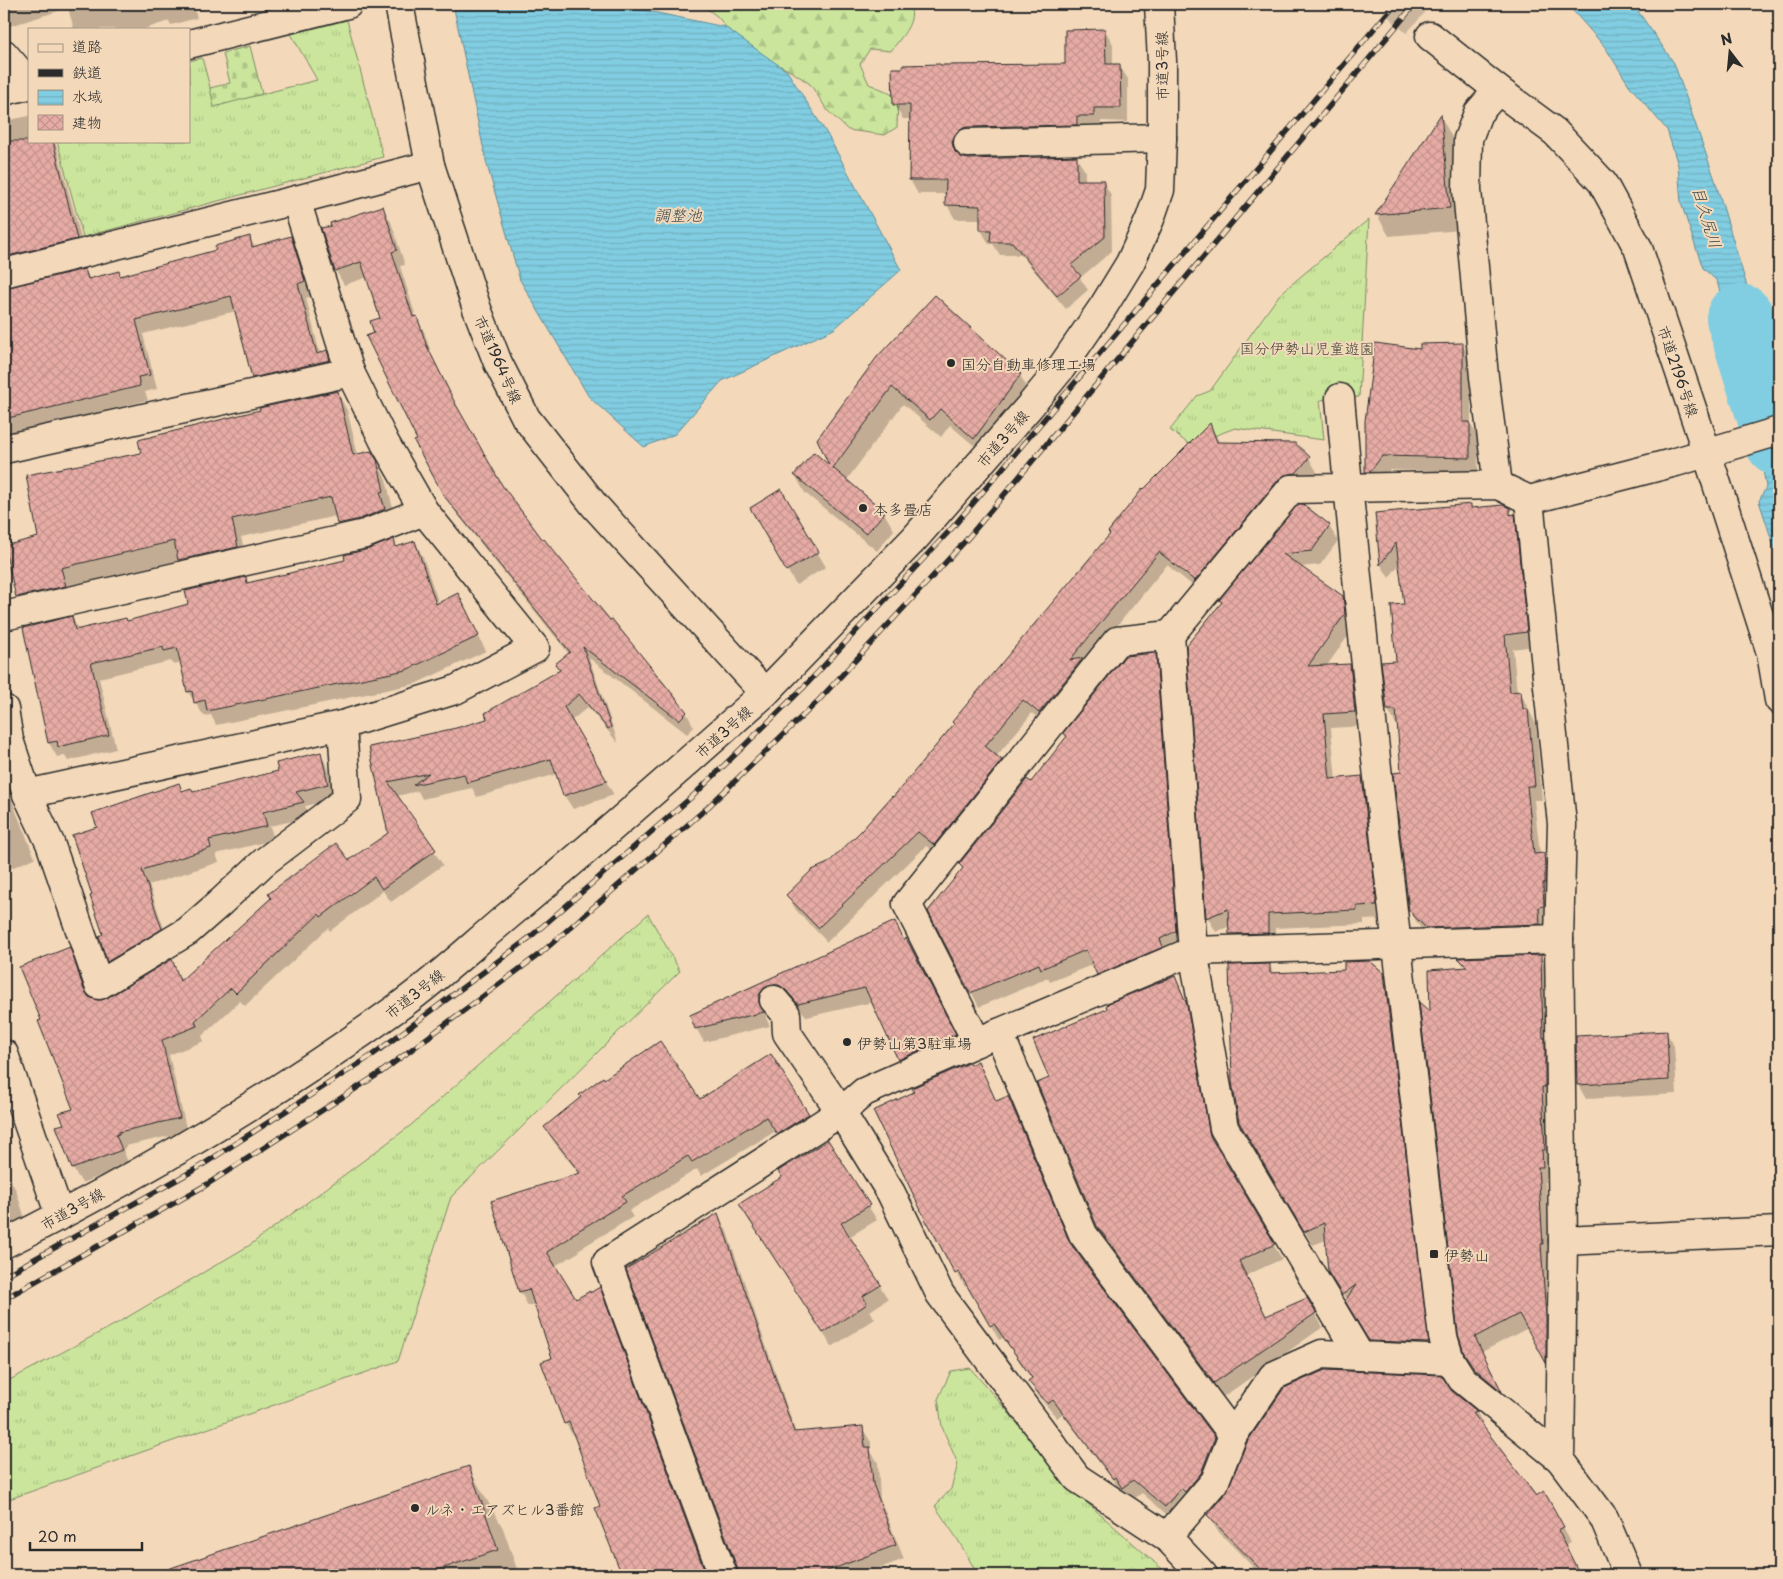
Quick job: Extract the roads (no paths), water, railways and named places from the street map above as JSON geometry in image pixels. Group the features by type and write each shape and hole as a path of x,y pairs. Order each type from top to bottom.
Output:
{"street":[{"path":"190,44 348,4"},
{"name":"市道1964号線","path":"399,4 430,165 477,309 498,363 526,418 594,505 765,694"},
{"name":"市道3号線","path":"4,1244 60,1216 183,1148 282,1087 403,1004 601,839 765,694 914,538 1029,406 1066,360 1103,307 1130,263 1150,219 1160,190 1162,61 1159,4"},
{"name":"市道2196号線","path":"1430,36 1555,132 1602,182 1638,248 1708,453 1771,653 1779,700"},
{"path":"4,54 28,83"},
{"path":"4,91 28,84"},
{"path":"1498,90 1478,113 1468,139 1467,190 1484,377 1498,485"},
{"path":"968,143 1162,138"},
{"path":"4,273 430,165"},
{"path":"27,794 342,725 455,690 535,648 424,511 384,444 350,372 296,200"},
{"path":"4,449 350,372"},
{"path":"1340,398 1397,944 1443,1337 1450,1360 1462,1379 1560,1458 1604,1518 1628,1575"},
{"path":"1360,1356 1224,1128 1193,951 1170,635 1291,489 1498,485 1529,500 1708,453 1779,431"},
{"path":"1529,500 1562,824 1559,939 1563,1241 1560,1458"},
{"path":"4,616 365,534 424,511"},
{"path":"1170,635 1117,641 908,904 988,1037 1083,1234 1233,1435"},
{"path":"4,709 10,740 27,794 50,843 99,985 188,931 264,862 347,799 342,725"},
{"path":"723,1575 606,1262 841,1112 864,1092 988,1037 1193,951 1559,939"},
{"path":"774,1000 786,1014 787,1033 841,1112 891,1193 940,1294 1077,1478 1167,1537 1203,1575"},
{"path":"4,1054 60,1216"},
{"path":"1563,1241 1779,1231"},
{"path":"1167,1537 1215,1481 1233,1435 1273,1376 1322,1354 1450,1360"}],"water":[{"name":"調整池","path":"453,4 598,4 599,8 643,10 725,27 787,71 827,134 901,270 834,329 722,381 675,434 644,447 589,397 520,280 487,165"},
{"path":"1567,4 1633,4 1674,63 1714,177 1771,366 1779,377 1779,405 1752,413 1717,281 1703,268 1681,203 1678,165 1667,130 1629,85 1605,47"},
{"path":"1779,454 1779,562 1759,501 1766,487 1761,459"}],"waterway":[{"name":"目久尻川","path":"1740,318 1779,442"}],"tunnel":[{"path":"1395,4 1430,36"}],"railway":[{"path":"4,1276 196,1169 371,1056 529,938 695,794 805,686 953,527 1395,4"},
{"path":"4,1299 206,1185 380,1073 541,953 708,807 818,701 967,539 1415,4"}],"place":[{"name":"国分自動車修理工場","path":"951,363"},
{"name":"本多畳店","path":"863,508"},
{"name":"伊勢山第3駐車場","path":"847,1042"},
{"name":"伊勢山","path":"1434,1254"},
{"name":"ルネ・エアズヒル3番館","path":"415,1508"}],"park label":[{"name":"国分伊勢山児童遊園","path":"1307,347"}]}
